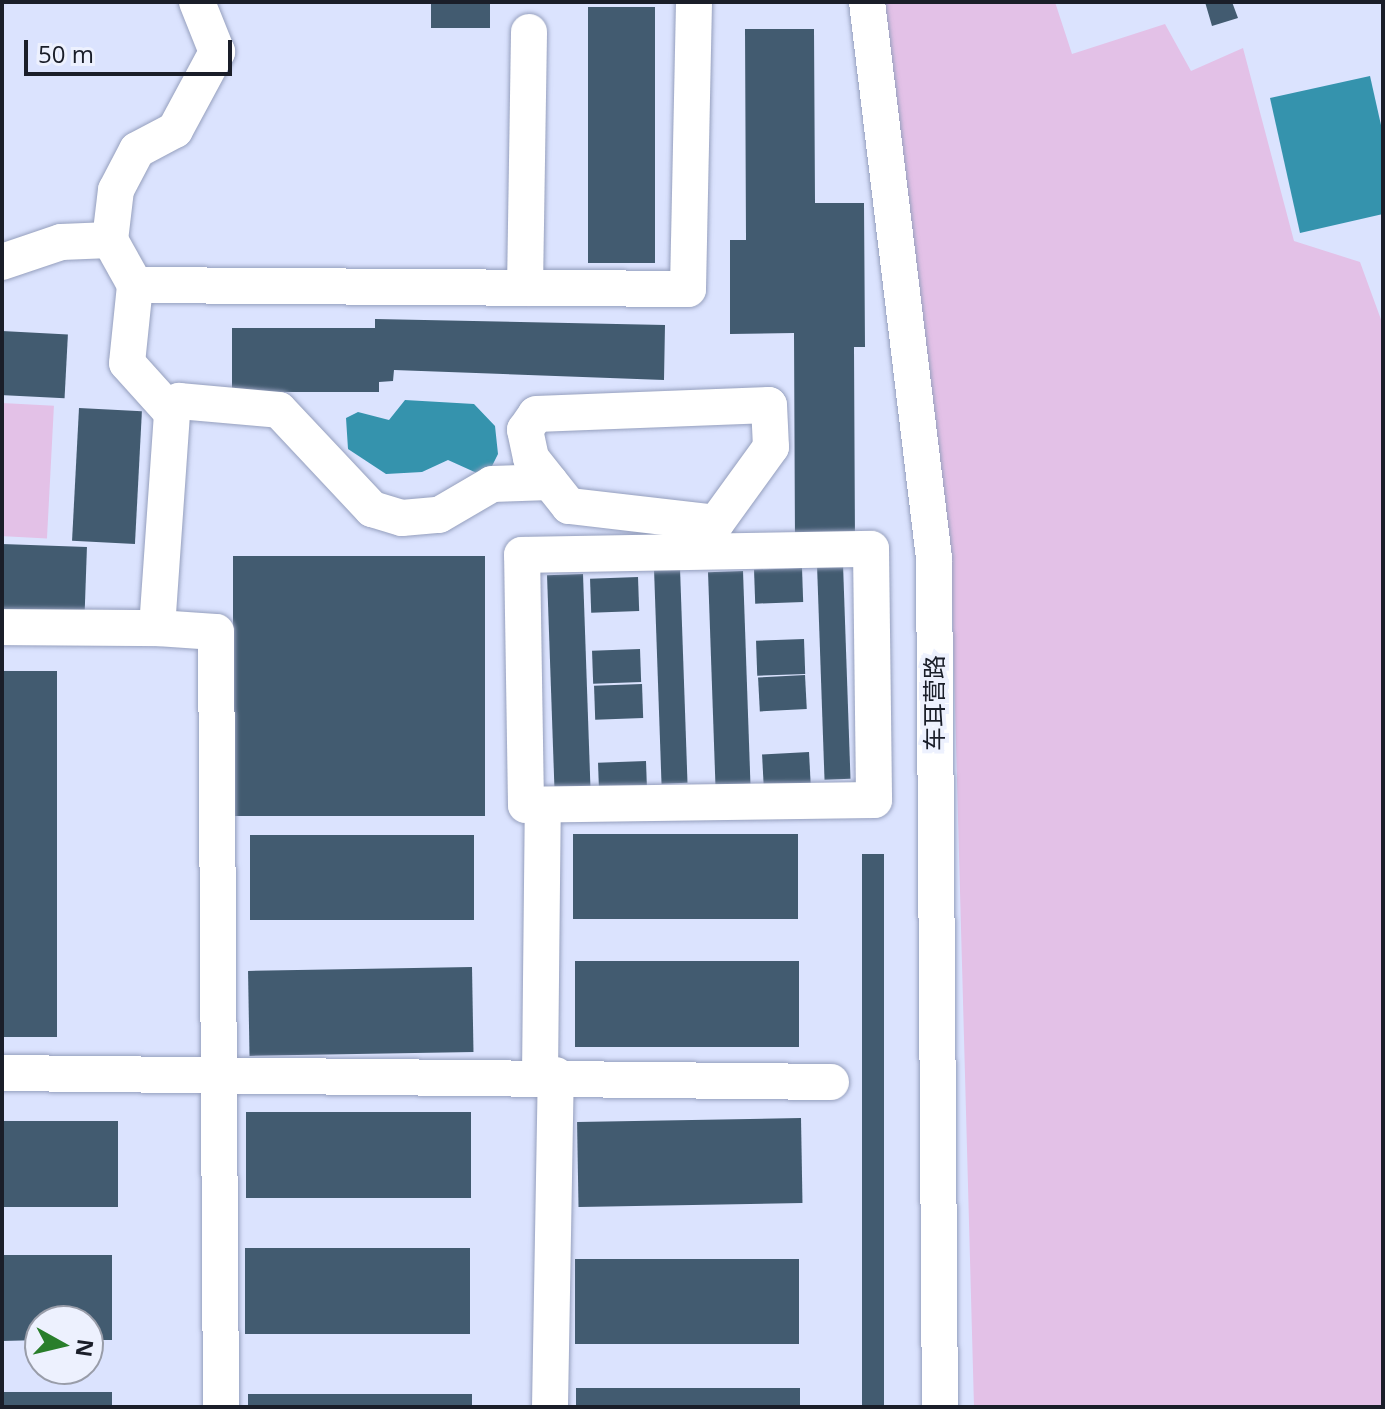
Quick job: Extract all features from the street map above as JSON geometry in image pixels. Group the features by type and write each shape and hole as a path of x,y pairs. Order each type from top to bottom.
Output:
{"street":[{"path":"172,413 127,363 135,285 110,240 116,190 137,150 175,130 217,52 197,2"},
{"path":"135,285 688,289 694,2"},
{"name":"车耳营路","path":"867,2 934,558 940,1407"},
{"path":"525,288 529,32"},
{"path":"2,262 61,242 110,240"},
{"path":"157,628 172,413 179,401 279,410 372,509 402,518 439,515 492,484 550,482"},
{"path":"769,405 771,447 716,523 569,506 550,482 531,458 525,430 536,414 769,405"},
{"path":"871,549 874,800 543,805 526,805 522,555 871,549"},
{"path":"2,627 157,628 216,632 221,1407"},
{"path":"543,805 550,1407"},
{"path":"2,1073 548,1075 831,1082"}],"shaded area":[{"path":"880,2 1055,2 1072,54 1165,24 1191,71 1243,48 1294,241 1360,262 1383,325 1383,1407 974,1407 951,559"},
{"path":"2,403 54,406 47,539 2,536"}],"water":[{"path":"1370,76 1383,134 1383,214 1300,233 1270,98"},
{"path":"405,400 474,404 495,426 498,454 491,468 479,474 448,460 422,472 386,474 348,449 346,418 358,412 389,420"}],"building":[{"path":"431,2 490,2 490,28 431,28"},
{"path":"1205,2 1232,2 1238,18 1212,26"},
{"path":"588,7 655,7 655,263 588,263"},
{"path":"745,29 814,29 815,203 864,203 865,347 854,347 855,544 795,544 794,333 730,334 730,240 746,240"},
{"path":"375,319 665,325 664,380 394,370 393,381 379,382 379,392 232,392 232,328 375,328"},
{"path":"2,331 68,334 65,398 2,395"},
{"path":"79,408 142,411 135,544 72,541"},
{"path":"2,544 87,547 85,617 2,614"},
{"path":"233,556 485,556 485,816 233,816"},
{"path":"843,564 851,779 825,780 817,565"},
{"path":"680,568 688,783 662,784 654,569"},
{"path":"802,568 803,602 755,604 754,570"},
{"path":"743,571 750,784 715,785 708,572"},
{"path":"583,574 590,788 554,789 547,575"},
{"path":"638,577 639,611 591,613 590,579"},
{"path":"804,639 805,674 757,676 756,641"},
{"path":"640,649 641,682 593,684 592,651"},
{"path":"2,671 57,671 57,1037 2,1037"},
{"path":"805,675 807,709 760,711 758,677"},
{"path":"642,684 643,718 595,720 594,686"},
{"path":"809,752 811,786 764,788 762,754"},
{"path":"646,761 647,795 599,797 598,763"},
{"path":"573,834 798,834 798,919 573,919"},
{"path":"250,835 474,835 474,920 250,920"},
{"path":"862,854 884,854 884,1407 862,1407"},
{"path":"575,961 799,961 799,1047 575,1047"},
{"path":"472,967 473,1052 250,1056 248,971"},
{"path":"246,1112 471,1112 471,1198 246,1198"},
{"path":"801,1118 802,1203 579,1207 577,1122"},
{"path":"2,1121 118,1121 118,1207 2,1207"},
{"path":"245,1248 470,1248 470,1334 245,1334"},
{"path":"2,1255 112,1255 112,1340 104,1340 104,1305 24,1305 24,1340 2,1341"},
{"path":"575,1259 799,1259 799,1344 575,1344"},
{"path":"576,1388 800,1388 800,1407 576,1407"},
{"path":"2,1392 112,1392 112,1407 2,1407"},
{"path":"248,1394 472,1394 472,1407 248,1407"}]}
